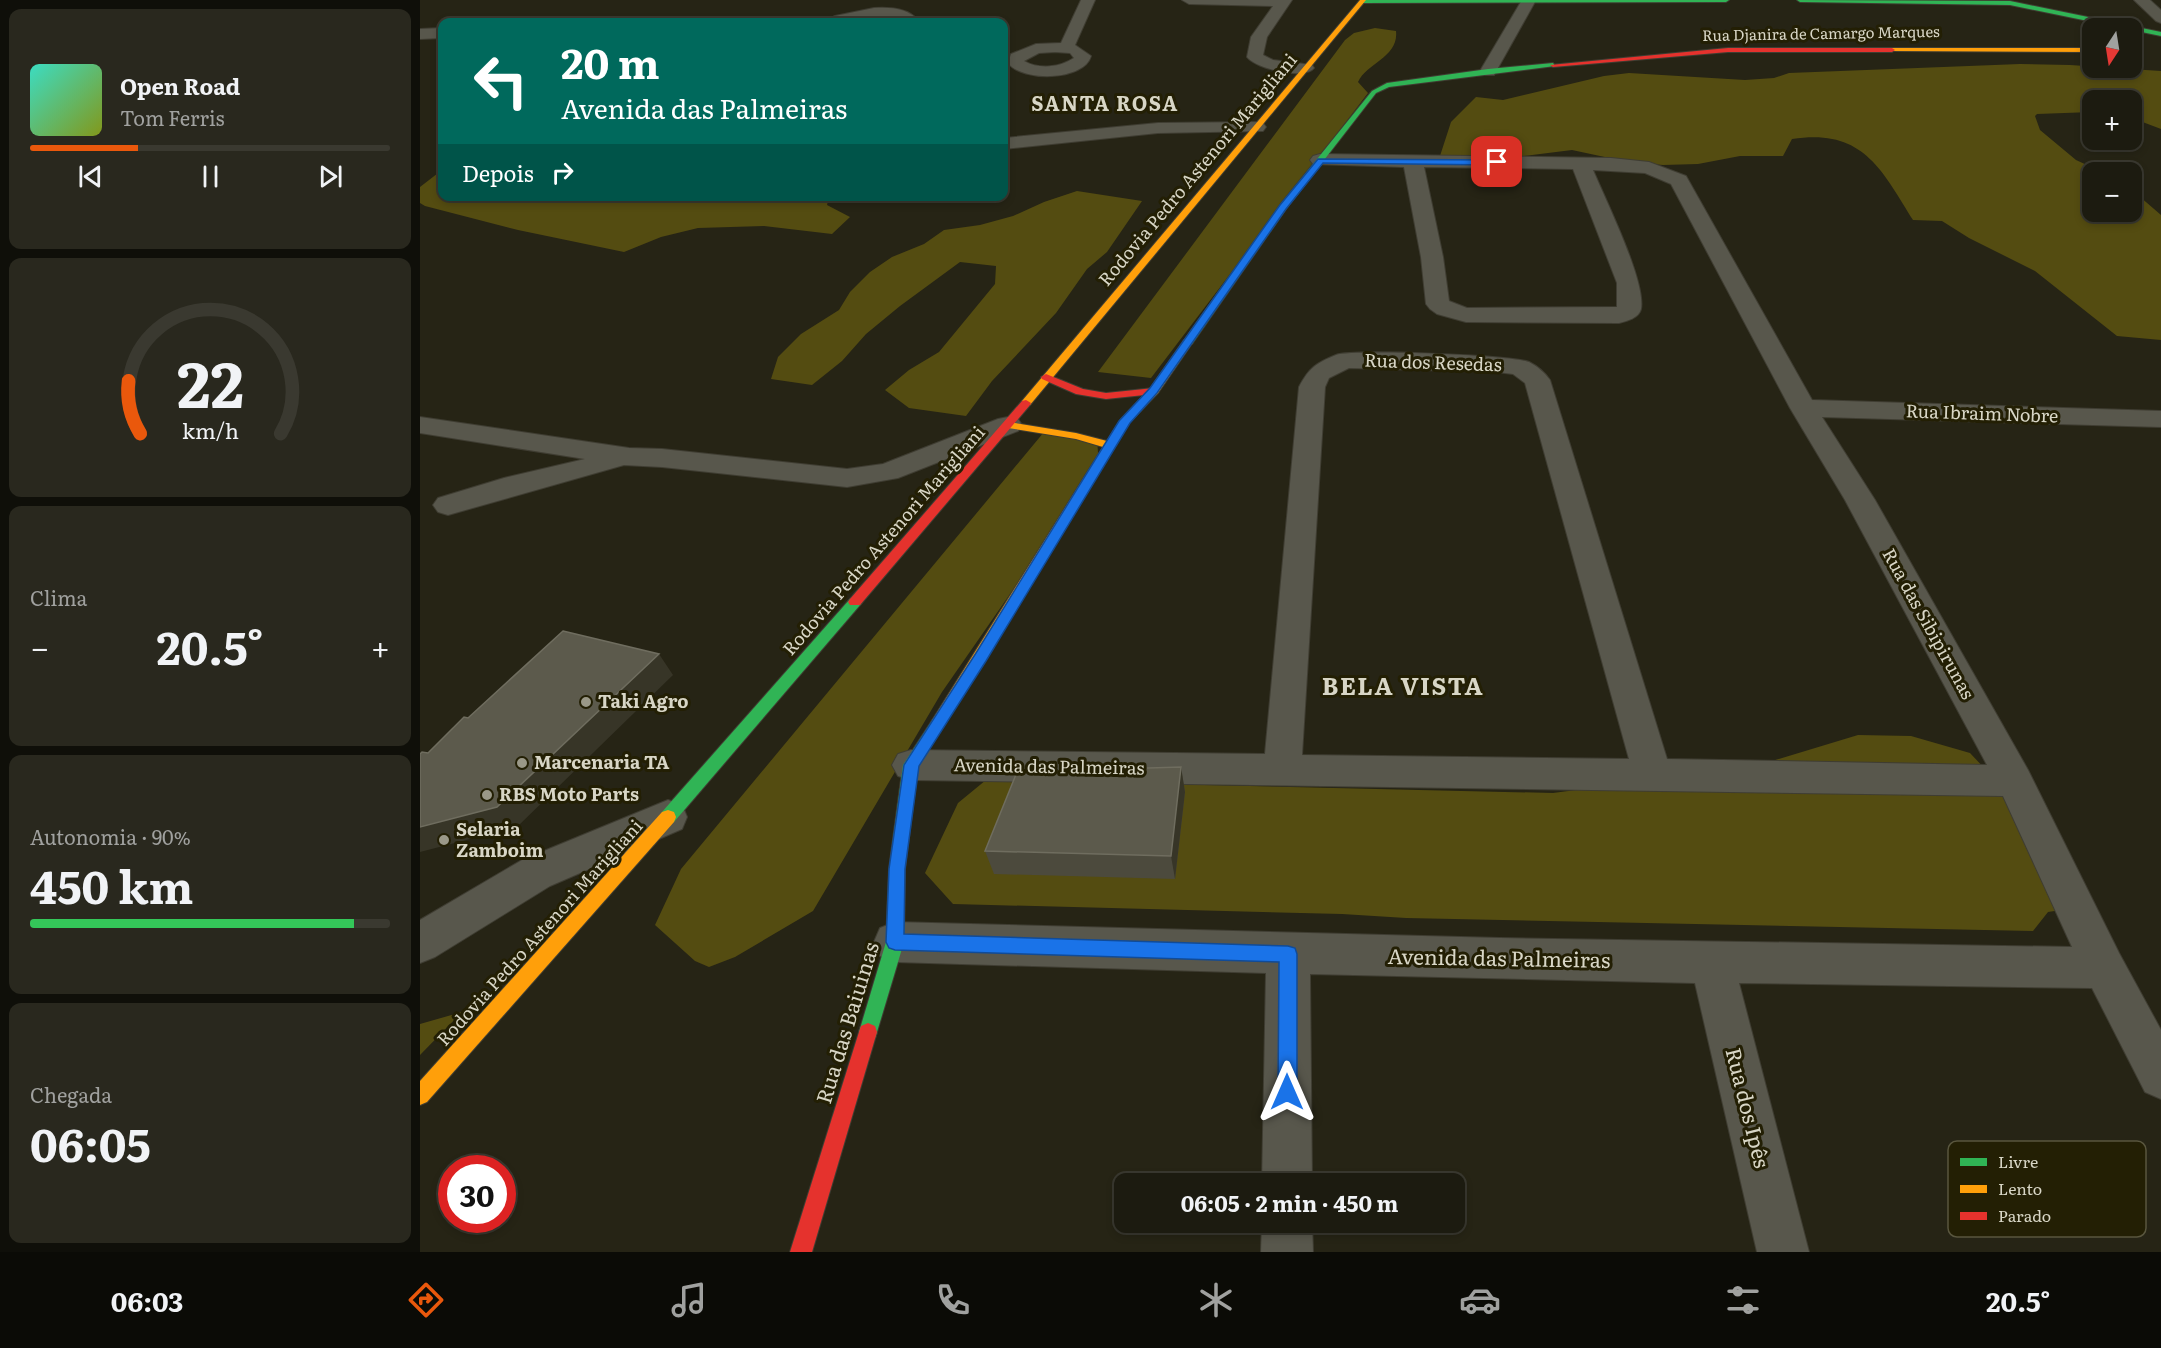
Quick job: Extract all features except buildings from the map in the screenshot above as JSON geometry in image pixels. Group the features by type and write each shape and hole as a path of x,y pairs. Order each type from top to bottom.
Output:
{"street":[{"path":"874,13 888,0"},
{"path":"897,14 906,0"},
{"path":"1065,48 1088,0"},
{"path":"1189,0 1284,1"},
{"path":"1363,1 1726,0"},
{"path":"1800,0 2003,2 2155,36"},
{"path":"2141,0 2161,18"},
{"path":"1284,1 1259,37 1255,57 1261,62 1273,65 1306,68"},
{"name":"Rodovia Pedro Astenori Marigliani","path":"420,1095 668,817 1008,424 1363,1"},
{"path":"1488,71 1529,1"},
{"path":"843,18 874,13 897,14 907,18"},
{"path":"420,33 438,33"},
{"path":"420,42 438,42"},
{"path":"1065,48 1080,52 1083,56 1082,60 1069,67 1048,70 1028,69 1010,64 1028,51 1065,48"},
{"name":"Rua Djanira de Camargo Marques","path":"1320,160 1374,92 1387,85 1488,71 1728,50 2082,50"},
{"path":"1008,144 1257,127"},
{"path":"1008,151 1160,133 1242,147"},
{"path":"911,765 981,657 1125,421 1154,391 1283,207 1320,160 1413,161 1581,164 1628,283 1629,310 1619,316 1466,315 1445,309 1438,304 1432,257 1413,161"},
{"name":"Rua das Sibipirunas","path":"1581,164 1649,168 1679,180 1803,408 1860,501 2015,782 2103,968 2161,1076"},
{"name":"Rua dos Resedas","path":"1282,771 1312,387 1319,373 1345,360 1497,364 1521,368 1537,380 1652,773"},
{"path":"1046,377 1080,392 1106,396 1154,391"},
{"name":"Rua Ibraim Nobre","path":"1803,408 2161,420"},
{"path":"420,425 629,457 662,458 847,478 888,472 1008,424 1111,445"},
{"path":"447,505 514,485 629,457"},
{"name":"Avenida das Palmeiras","path":"911,765 1282,771 1652,773 2015,782"},
{"name":"Rua das Baiuinas","path":"801,1252 895,942 897,869 911,765"},
{"path":"420,943 536,873 668,817"},
{"name":"Avenida das Palmeiras","path":"895,942 1712,964 2103,968"},
{"path":"1287,1173 1288,954"},
{"name":"Rua dos Ipês","path":"1712,964 1783,1252"},
{"path":"1287,1233 1287,1252"}],"shaded area":[{"path":"1375,28 1396,31 1396,40 1388,54 1362,75 1358,82 1368,93 1151,378 1098,372 1345,40 1354,33"},
{"path":"2020,64 2082,66 2082,78 2142,78 2142,70 2161,71 2161,129 2142,122 2142,90 2082,90 2082,112 2037,114 2035,116 2040,130 2082,163 2082,222 2142,222 2142,199 2161,215 2161,340 2117,336 2035,271 1969,238 1942,221 1913,220 1890,184 1867,156 1853,146 1836,140 1816,137 1792,139 1783,156 1740,156 1698,164 1663,165 1628,162 1572,150 1508,158 1439,159 1451,122 1476,97 1503,100 1604,76 1629,73 1745,80 1774,78 1789,73"},
{"path":"438,173 438,201 828,201 827,205 850,217 832,234 764,226 698,228 661,237 624,252 518,230 425,206 420,203 420,187"},
{"path":"1077,191 1142,201 1107,252 1087,269 1056,313 992,381 966,416 909,408 885,390 909,370 939,352 995,284 996,266 960,262 866,334 842,361 812,385 771,379 778,357 801,334 839,310 850,292 870,272 892,257 924,244 944,230 980,225 1013,216"},
{"path":"1044,432 1097,439 1099,466 942,692 813,911 735,957 709,967 695,961 655,925 681,869"},
{"path":"1858,735 1911,736 1970,753 2070,859 2074,908 2048,912 2033,931 1406,918 1342,914 953,904 925,873 958,803 986,780 1553,793 1752,767"},
{"path":"462,1012 420,1055 420,1024"}],"traffic: fast":[{"path":"1362,2 1726,0"},
{"path":"1800,0 2010,3 2161,34"},
{"path":"1188,342 1283,207 1374,92 1387,85 1488,71 1553,65"},
{"path":"668,817 855,602"},
{"path":"868,1032 895,942 897,869 911,765 938,723"}],"traffic: slow":[{"path":"1026,403 1363,0"},
{"path":"1892,50 2082,50"},
{"path":"938,723 1125,421 1154,391 1188,342"},
{"path":"1008,425 1076,436 1111,445"},
{"path":"420,1095 668,817"}],"traffic: jam":[{"path":"1553,65 1728,50 1892,50"},
{"path":"1046,377 1080,392 1106,396 1154,391"},
{"path":"855,602 1026,403"},
{"path":"801,1252 868,1032"}],"place":[{"name":"Taki Agro","path":"586,702"},
{"name":"Marcenaria TA","path":"522,763"},
{"name":"RBS Moto Parts","path":"487,795"},
{"name":"Selaria Zamboim","path":"444,840"}],"district":[{"name":"SANTA ROSA","path":"1105,104"},
{"name":"BELA VISTA","path":"1403,687"}],"route":[{"path":"1287,1092 1288,954 895,942 897,869 911,765 981,657 1125,421 1154,391 1283,207 1320,160 1497,162"}]}
